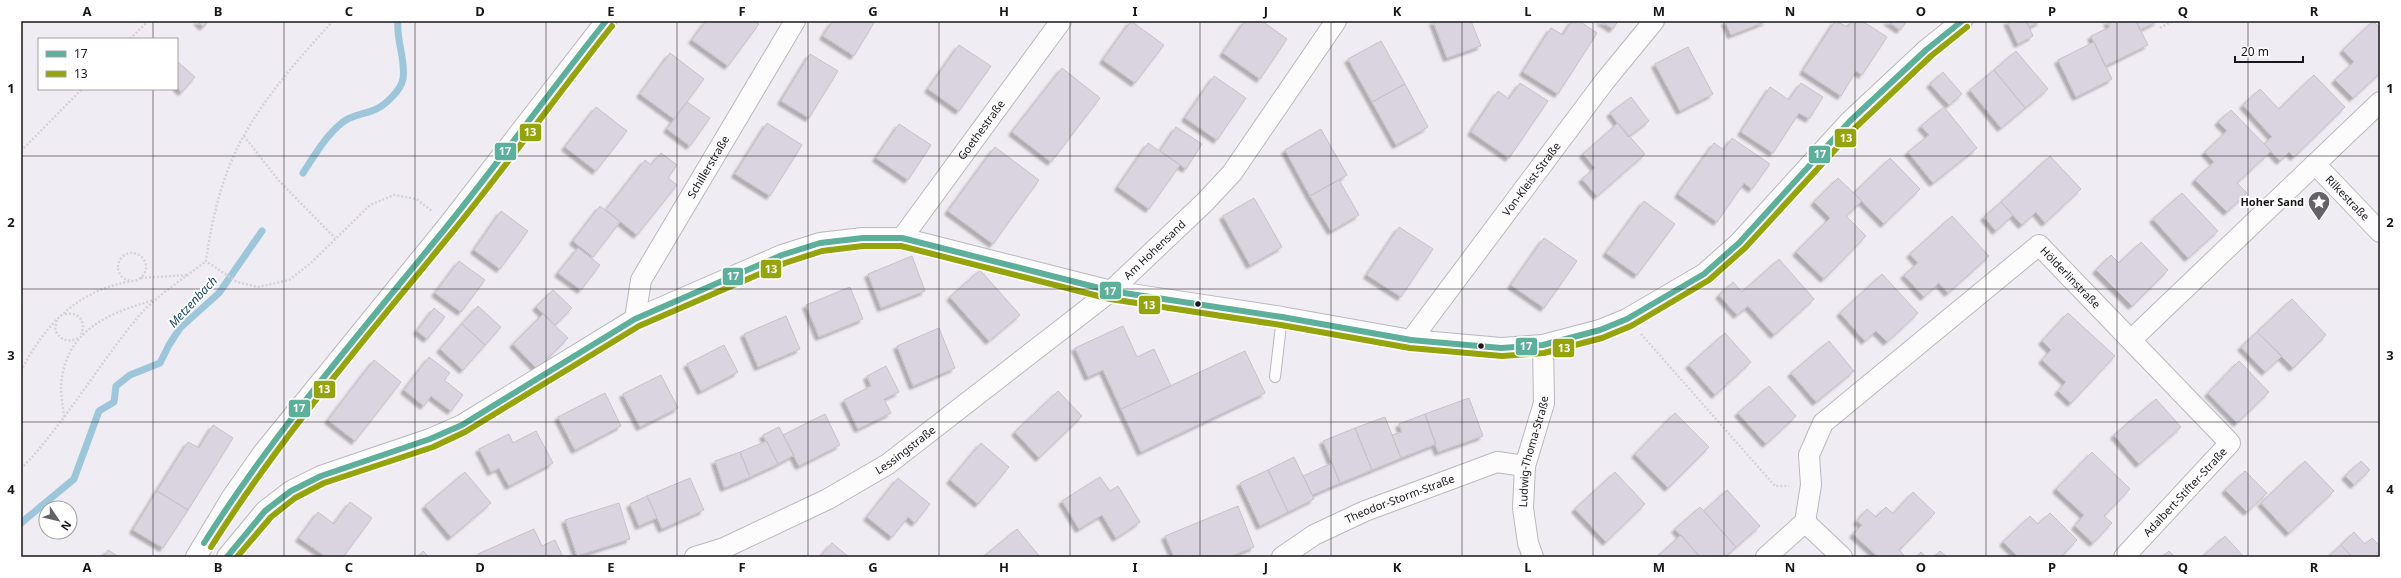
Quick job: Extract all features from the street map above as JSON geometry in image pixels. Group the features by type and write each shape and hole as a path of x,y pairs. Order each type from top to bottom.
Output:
{"street":[{"path":"196,557 232,497 263,452 449,224 606,21"},
{"name":"Schillerstraße","path":"635,319 641,280 795,21"},
{"name":"Goethestraße","path":"902,238 1061,21"},
{"name":"Am Hohensand","path":"1111,291 1205,202 1232,173 1336,21"},
{"name":"Von-Kleist-Straße","path":"1411,340 1604,82 1654,21"},
{"path":"227,557 265,511 291,491 321,476 430,439 462,425 635,319 782,255 820,243 863,238 902,238 1111,291 1411,340 1501,348 1543,345 1600,330 1627,319 1704,274 1740,243 1850,121 1926,50 1962,21"},
{"path":"2131,340 2380,102"},
{"name":"Rilkestraße","path":"2315,164 2380,232"},
{"name":"Hölderlinstraße","path":"1805,522 1811,485 1809,455 1823,423 2039,245 2131,340"},
{"name":"Lessingstraße","path":"695,557 724,548 828,499 888,464 1111,291"},
{"name":"Adalbert-Stifter-Straße","path":"2124,557 2230,443 2131,340"},
{"name":"Ludwig-Thoma-Straße","path":"1533,557 1528,543 1523,508 1525,466 1544,403 1543,345"},
{"name":"Theodor-Storm-Straße","path":"1282,557 1314,535 1365,511 1497,462 1525,466"},
{"path":"1766,557 1805,522 1842,557"}],"lane":[{"path":"1275,377 1279,357 1282,318"}],"path":[{"path":"131,38 148,21"},
{"path":"21,469 64,418 134,321 155,300 206,261 213,216 226,174 244,136 293,68 333,21"},
{"path":"2160,28 2173,21"},
{"path":"21,151 81,90"},
{"path":"244,136 278,181 336,238"},
{"path":"206,261 236,282 258,287 289,280 311,263 370,205 394,195 416,199 449,224"},
{"path":"132,281 123,278 118,270 119,260 130,252 139,254 145,261 146,270 141,278"},
{"path":"21,371 36,341 62,314 87,295 110,284 132,281 141,278 189,275"},
{"path":"59,318 55,330 60,338 69,341 81,335 100,320 123,308 155,300"},
{"path":"62,314 72,313 80,317 84,326 81,335 68,356 61,386 64,418"},
{"path":"1627,319 1775,486 1811,485"},
{"path":"21,395 21,405"}],"building":[{"path":"197,21 209,21 203,27"},
{"path":"706,21 754,21 759,24 728,66 692,40"},
{"path":"833,21 875,21 854,56 823,36"},
{"path":"1131,21 1164,45 1135,83 1103,60"},
{"path":"1245,21 1262,21 1287,39 1260,79 1223,53"},
{"path":"1433,21 1471,21 1481,46 1447,58"},
{"path":"1572,21 1579,21 1597,33 1558,94 1523,72 1551,28 1563,35"},
{"path":"1600,21 1618,21 1613,29"},
{"path":"1725,21 1767,21 1731,35"},
{"path":"1835,21 1848,27 1852,21 1862,21 1887,37 1862,75 1856,71 1841,96 1803,71"},
{"path":"1887,21 1907,21 1900,30"},
{"path":"2007,21 2026,21 2033,36 2018,44"},
{"path":"2026,21 2041,21 2029,27"},
{"path":"2107,21 2136,21 2148,45 2105,66 2091,36 2110,27"},
{"path":"2136,21 2158,21 2140,30"},
{"path":"2373,21 2380,28 2380,73 2353,98 2335,80 2354,62 2343,50"},
{"path":"1381,41 1405,84 1372,102 1348,59"},
{"path":"2094,42 2112,79 2076,97 2058,60"},
{"path":"959,45 991,66 959,111 928,89"},
{"path":"1688,47 1713,94 1680,111 1655,64"},
{"path":"2016,51 2048,89 2025,108 1994,70"},
{"path":"670,53 704,79 674,119 640,94"},
{"path":"810,54 838,71 809,118 781,101"},
{"path":"178,62 195,77 182,92 178,89"},
{"path":"1062,68 1100,98 1051,162 1012,132"},
{"path":"1994,70 2025,108 2001,128 1970,90"},
{"path":"1943,72 1962,94 1949,105 1930,84"},
{"path":"2314,75 2345,107 2294,157 2289,152 2280,161 2264,144 2272,137 2243,105 2260,89 2279,109"},
{"path":"1214,76 1246,98 1217,140 1185,118"},
{"path":"1520,83 1548,101 1509,158 1471,132 1498,91 1509,99"},
{"path":"1801,83 1823,97 1809,119 1799,113 1773,153 1741,132 1770,87 1789,100"},
{"path":"1405,84 1428,127 1396,145 1372,102"},
{"path":"1631,97 1649,121 1628,137 1610,113"},
{"path":"687,102 710,118 690,146 667,129"},
{"path":"596,107 627,131 596,171 565,147"},
{"path":"1944,107 1977,148 1933,183 1908,152 1929,135 1921,126"},
{"path":"2231,110 2271,151 2237,183 2247,193 2227,212 2195,180 2214,162 2205,152 2227,131 2218,122"},
{"path":"767,123 802,145 770,196 735,174"},
{"path":"1618,123 1645,154 1597,196 1582,179 1595,168 1583,154"},
{"path":"899,124 931,145 908,180 876,158"},
{"path":"1176,127 1202,144 1186,169 1160,151"},
{"path":"1321,129 1347,175 1310,196 1285,150"},
{"path":"1732,138 1770,164 1752,189 1744,183 1717,222 1678,194 1714,143 1724,150"},
{"path":"1148,143 1180,165 1149,209 1118,187"},
{"path":"995,147 1039,180 993,244 948,211"},
{"path":"661,153 677,165 668,178 677,185 637,235 606,210 645,160 651,165"},
{"path":"2050,156 2081,189 2045,223 2036,212 2022,225 2001,202"},
{"path":"1890,158 1920,189 1884,224 1854,193"},
{"path":"1838,178 1862,201 1846,216 1866,236 1824,279 1796,252 1830,218 1814,202"},
{"path":"1339,180 1359,215 1331,231 1310,196"},
{"path":"2182,193 2218,231 2188,258 2153,219"},
{"path":"1254,198 1282,247 1250,265 1223,216"},
{"path":"1644,201 1675,224 1637,275 1606,253"},
{"path":"2001,202 2013,215 1996,231 1984,217"},
{"path":"600,206 620,222 593,257 573,241"},
{"path":"501,211 528,231 500,269 474,250"},
{"path":"1952,216 1989,256 1948,293 1939,283 1924,297 1904,275 1918,263 1910,254"},
{"path":"1399,227 1433,249 1401,297 1367,275"},
{"path":"1544,238 1577,261 1544,308 1511,285"},
{"path":"2141,242 2168,270 2132,306 2096,270 2111,255 2119,263"},
{"path":"578,248 600,265 581,290 558,273"},
{"path":"912,256 925,291 881,308 868,274"},
{"path":"1779,259 1814,299 1774,335 1748,306 1737,315 1719,295 1733,282 1742,292"},
{"path":"459,261 485,280 461,312 435,293"},
{"path":"980,270 1020,315 989,341 950,297"},
{"path":"1882,274 1918,313 1887,342 1876,331 1865,341 1840,313"},
{"path":"850,287 863,319 819,337 806,305"},
{"path":"553,290 572,308 555,325 536,307"},
{"path":"2292,299 2326,335 2293,368 2257,332"},
{"path":"478,306 501,327 485,345 462,324"},
{"path":"434,308 445,317 427,339 417,331"},
{"path":"2068,313 2115,356 2071,403 2058,391 2066,382 2042,360 2051,350 2042,341"},
{"path":"543,314 568,338 537,369 513,344"},
{"path":"786,316 800,349 758,367 744,334"},
{"path":"462,324 485,345 463,370 440,349"},
{"path":"1123,326 1137,357 1154,349 1171,386 1121,409 1103,370 1088,377 1075,348"},
{"path":"939,328 955,368 913,386 897,346"},
{"path":"2257,332 2282,356 2265,372 2241,347"},
{"path":"1725,333 1751,362 1715,395 1689,365"},
{"path":"1829,341 1854,371 1816,402 1791,373"},
{"path":"724,345 738,372 701,391 687,364"},
{"path":"1245,351 1265,393 1141,452 1121,409"},
{"path":"429,357 450,373 444,380 463,395 451,411 431,396 424,406 404,390"},
{"path":"374,360 401,382 355,441 328,420"},
{"path":"2239,361 2269,392 2237,423 2208,393"},
{"path":"886,366 899,392 884,399 891,413 858,429 844,400 871,386 867,376"},
{"path":"661,375 678,408 640,427 623,394"},
{"path":"1769,386 1796,416 1766,444 1738,413"},
{"path":"1058,391 1082,416 1039,458 1015,432"},
{"path":"605,393 621,426 575,450 558,417"},
{"path":"1469,398 1483,436 1438,452 1425,414"},
{"path":"2156,399 2181,427 2139,464 2114,435"},
{"path":"1675,413 1709,447 1668,488 1635,454"},
{"path":"825,414 840,445 799,466 783,435"},
{"path":"1425,414 1436,444 1401,458 1392,435 1402,432 1399,424"},
{"path":"1385,417 1401,458 1372,470 1355,428"},
{"path":"213,425 233,438 188,510 157,491 188,442 199,448"},
{"path":"779,427 794,455 778,464 763,435"},
{"path":"1355,428 1372,470 1340,483 1323,441"},
{"path":"536,431 553,463 509,486 499,468 491,472 479,449 509,434 513,443"},
{"path":"767,441 778,464 750,477 740,452"},
{"path":"981,443 1009,467 978,504 950,480"},
{"path":"740,452 750,477 724,488 715,461"},
{"path":"2092,452 2130,489 2104,516 2112,523 2093,543 2075,526 2084,515 2056,489"},
{"path":"1294,457 1314,499 1288,512 1268,470"},
{"path":"2305,461 2334,491 2289,533 2261,503"},
{"path":"2361,461 2370,470 2354,485 2345,476"},
{"path":"1332,463 1340,483 1312,495 1303,476"},
{"path":"1268,470 1288,512 1260,526 1240,483"},
{"path":"2245,471 2267,493 2247,512 2225,490"},
{"path":"465,472 491,503 451,537 425,506"},
{"path":"1615,472 1645,504 1606,542 1575,509"},
{"path":"1100,477 1110,491 1118,486 1140,522 1116,538 1102,515 1079,529 1062,501"},
{"path":"690,478 704,510 662,529 647,496"},
{"path":"898,478 930,504 915,523 908,517 892,537 867,517"},
{"path":"1727,490 1760,526 1736,547 1704,511"},
{"path":"157,491 188,510 163,548 133,530"},
{"path":"1913,492 1935,513 1899,550 1904,555 1902,557 1878,557 1853,534 1862,525 1857,521 1867,509 1876,517 1886,507 1893,514"},
{"path":"647,496 657,518 639,526 630,504"},
{"path":"350,502 372,518 343,557 326,557 299,538 318,512 334,524"},
{"path":"619,503 630,539 577,556 565,520"},
{"path":"1238,506 1254,547 1229,557 1174,557 1165,536"},
{"path":"1700,507 1736,547 1725,557 1700,557 1675,529"},
{"path":"2050,513 2077,540 2061,557 2018,557 2003,542 2030,516 2038,524"},
{"path":"534,529 542,546 555,540 563,557 479,557 478,554"},
{"path":"1017,529 1040,557 983,557"},
{"path":"2354,532 2365,544 2372,538 2380,546 2380,557 2352,557 2341,545"},
{"path":"1681,535 1700,557 1657,557"},
{"path":"2225,536 2244,557 2202,557"},
{"path":"832,543 849,557 820,557"},
{"path":"2341,545 2352,557 2328,557"},
{"path":"108,550 119,557 103,557"},
{"path":"423,551 429,557 418,557"},
{"path":"1940,551 1947,557 1934,557"},
{"path":"2169,551 2175,557 2162,557"},
{"path":"1921,552 1926,557 1916,557"}],"waterway":[{"name":"Metzenbach","path":"303,173 321,146 337,127 350,118 383,105 399,88 402,83 404,72 398,36 398,21"},
{"name":"Metzenbach","path":"21,523 74,479 99,411 114,402 116,386 130,375 160,363 180,328 219,293 262,231"}],"transit line":[{"name":"17","path":"204,543 260,461 319,383 444,230 606,21"},
{"name":"17","path":"227,557 265,511 291,491 321,476 430,439 462,425 635,319 782,255 820,243 863,238 902,238 1111,291 1282,317 1411,340 1501,348 1543,345 1600,330 1627,319 1704,274 1739,243 1850,121 1926,50 1962,21"},
{"name":"13","path":"211,547 238,506 295,426 471,209 612,26"},
{"name":"13","path":"237,557 271,517 295,498 324,483 433,447 465,432 639,326 785,263 822,251 863,246 901,246 1110,299 1281,325 1410,348 1502,356 1544,353 1602,338 1631,326 1709,280 1745,248 1856,127 1931,56 1967,27"}],"place":[{"name":"Hoher Sand","path":"2319,222"}]}
